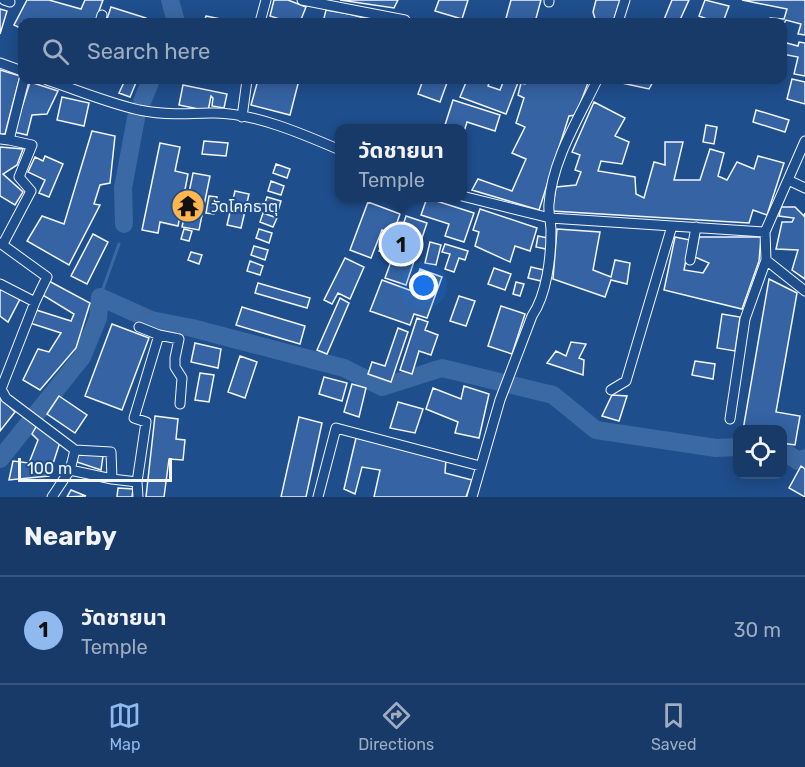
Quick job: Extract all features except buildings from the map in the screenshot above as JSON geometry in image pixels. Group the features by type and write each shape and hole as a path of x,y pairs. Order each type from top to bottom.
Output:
{"street":[{"path":"261,18 266,0"},
{"path":"302,0 395,18"},
{"path":"619,18 624,0"},
{"path":"0,63 18,70"},
{"path":"23,84 4,140 32,145 19,177 31,191 2,244 47,278 9,364 1,389 2,393 75,450 111,452 112,479"},
{"path":"59,84 138,110 198,116 212,113 242,117 306,135 335,148"},
{"path":"77,90 79,84"},
{"path":"242,117 246,84"},
{"path":"472,497 500,400 513,362 537,308 550,259 549,204 558,163 595,84"},
{"path":"730,419 745,319 766,260 765,232 805,141"},
{"path":"788,180 805,188"},
{"path":"467,197 550,218 765,232"},
{"path":"611,390 626,381 672,226"},
{"path":"690,260 696,227"},
{"path":"766,260 805,291"},
{"path":"0,284 35,302"},
{"path":"139,327 159,335 179,339 175,367 182,378 180,404"},
{"path":"138,497 137,482 146,422 134,418 159,335"},
{"path":"0,359 9,364"},
{"path":"318,497 336,428 480,466"},
{"path":"52,497 70,470 75,450"},
{"path":"70,470 137,482"}],"waterway":[{"path":"170,0 175,18"},
{"path":"142,102 149,84"},
{"path":"124,224 123,188 136,118"},
{"path":"100,297 119,244"},
{"path":"0,459 82,357 98,318 100,297 151,320 192,328 344,368 382,387 442,368 553,395 596,430 716,448 733,447"},
{"path":"787,453 798,461 805,458"}],"tunnel":[{"path":"139,327 148,309"}],"place":[{"name":"วัดโคกธาตุ","path":"188,206"},
{"name":"วัดชายนา","path":"401,244"}]}
